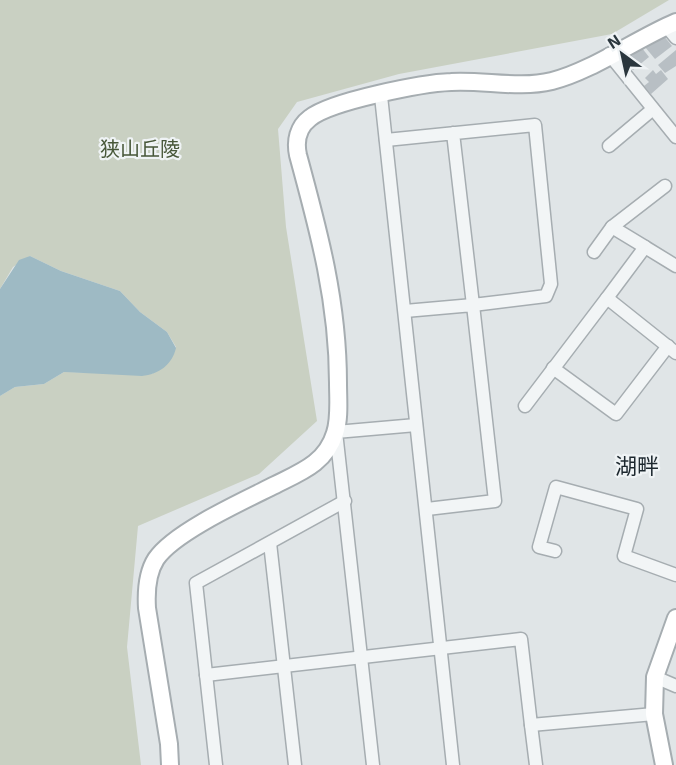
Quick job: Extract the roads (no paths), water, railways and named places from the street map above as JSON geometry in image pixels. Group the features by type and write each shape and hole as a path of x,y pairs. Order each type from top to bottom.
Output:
{"street":[{"path":"373,765 336,432 337,323 330,282 297,155 297,140 305,122 325,109 452,82 525,85 550,81 574,73 609,54 673,29"},
{"path":"609,54 676,137"},
{"path":"381,96 453,765"},
{"path":"609,146 653,109"},
{"path":"386,140 535,124 552,284 546,296 405,311"},
{"path":"426,509 495,501 453,133"},
{"path":"594,252 612,227 665,186"},
{"path":"612,227 676,266"},
{"path":"525,406 645,247"},
{"path":"553,368 615,414 672,350 606,298"},
{"path":"336,432 416,425"},
{"path":"170,765 169,744 147,608 147,588 153,564 167,546 178,538 242,501 318,462 336,432"},
{"path":"555,551 539,547 556,487 637,509 624,556 676,575"},
{"path":"216,765 196,583 345,501"},
{"path":"270,543 295,765"},
{"path":"664,765 654,714 655,677 676,618"},
{"path":"206,675 521,639 536,765"},
{"path":"655,677 676,686"},
{"path":"531,725 654,714"}],"water":[{"path":"30,256 61,271 120,291 140,312 167,332 176,348 168,364 159,371 142,376 64,372 44,384 15,387 0,396 0,289 19,260"}],"district":[{"name":"湖畔","path":"637,466"}],"park label":[{"name":"狭山丘陵","path":"140,149"}]}
